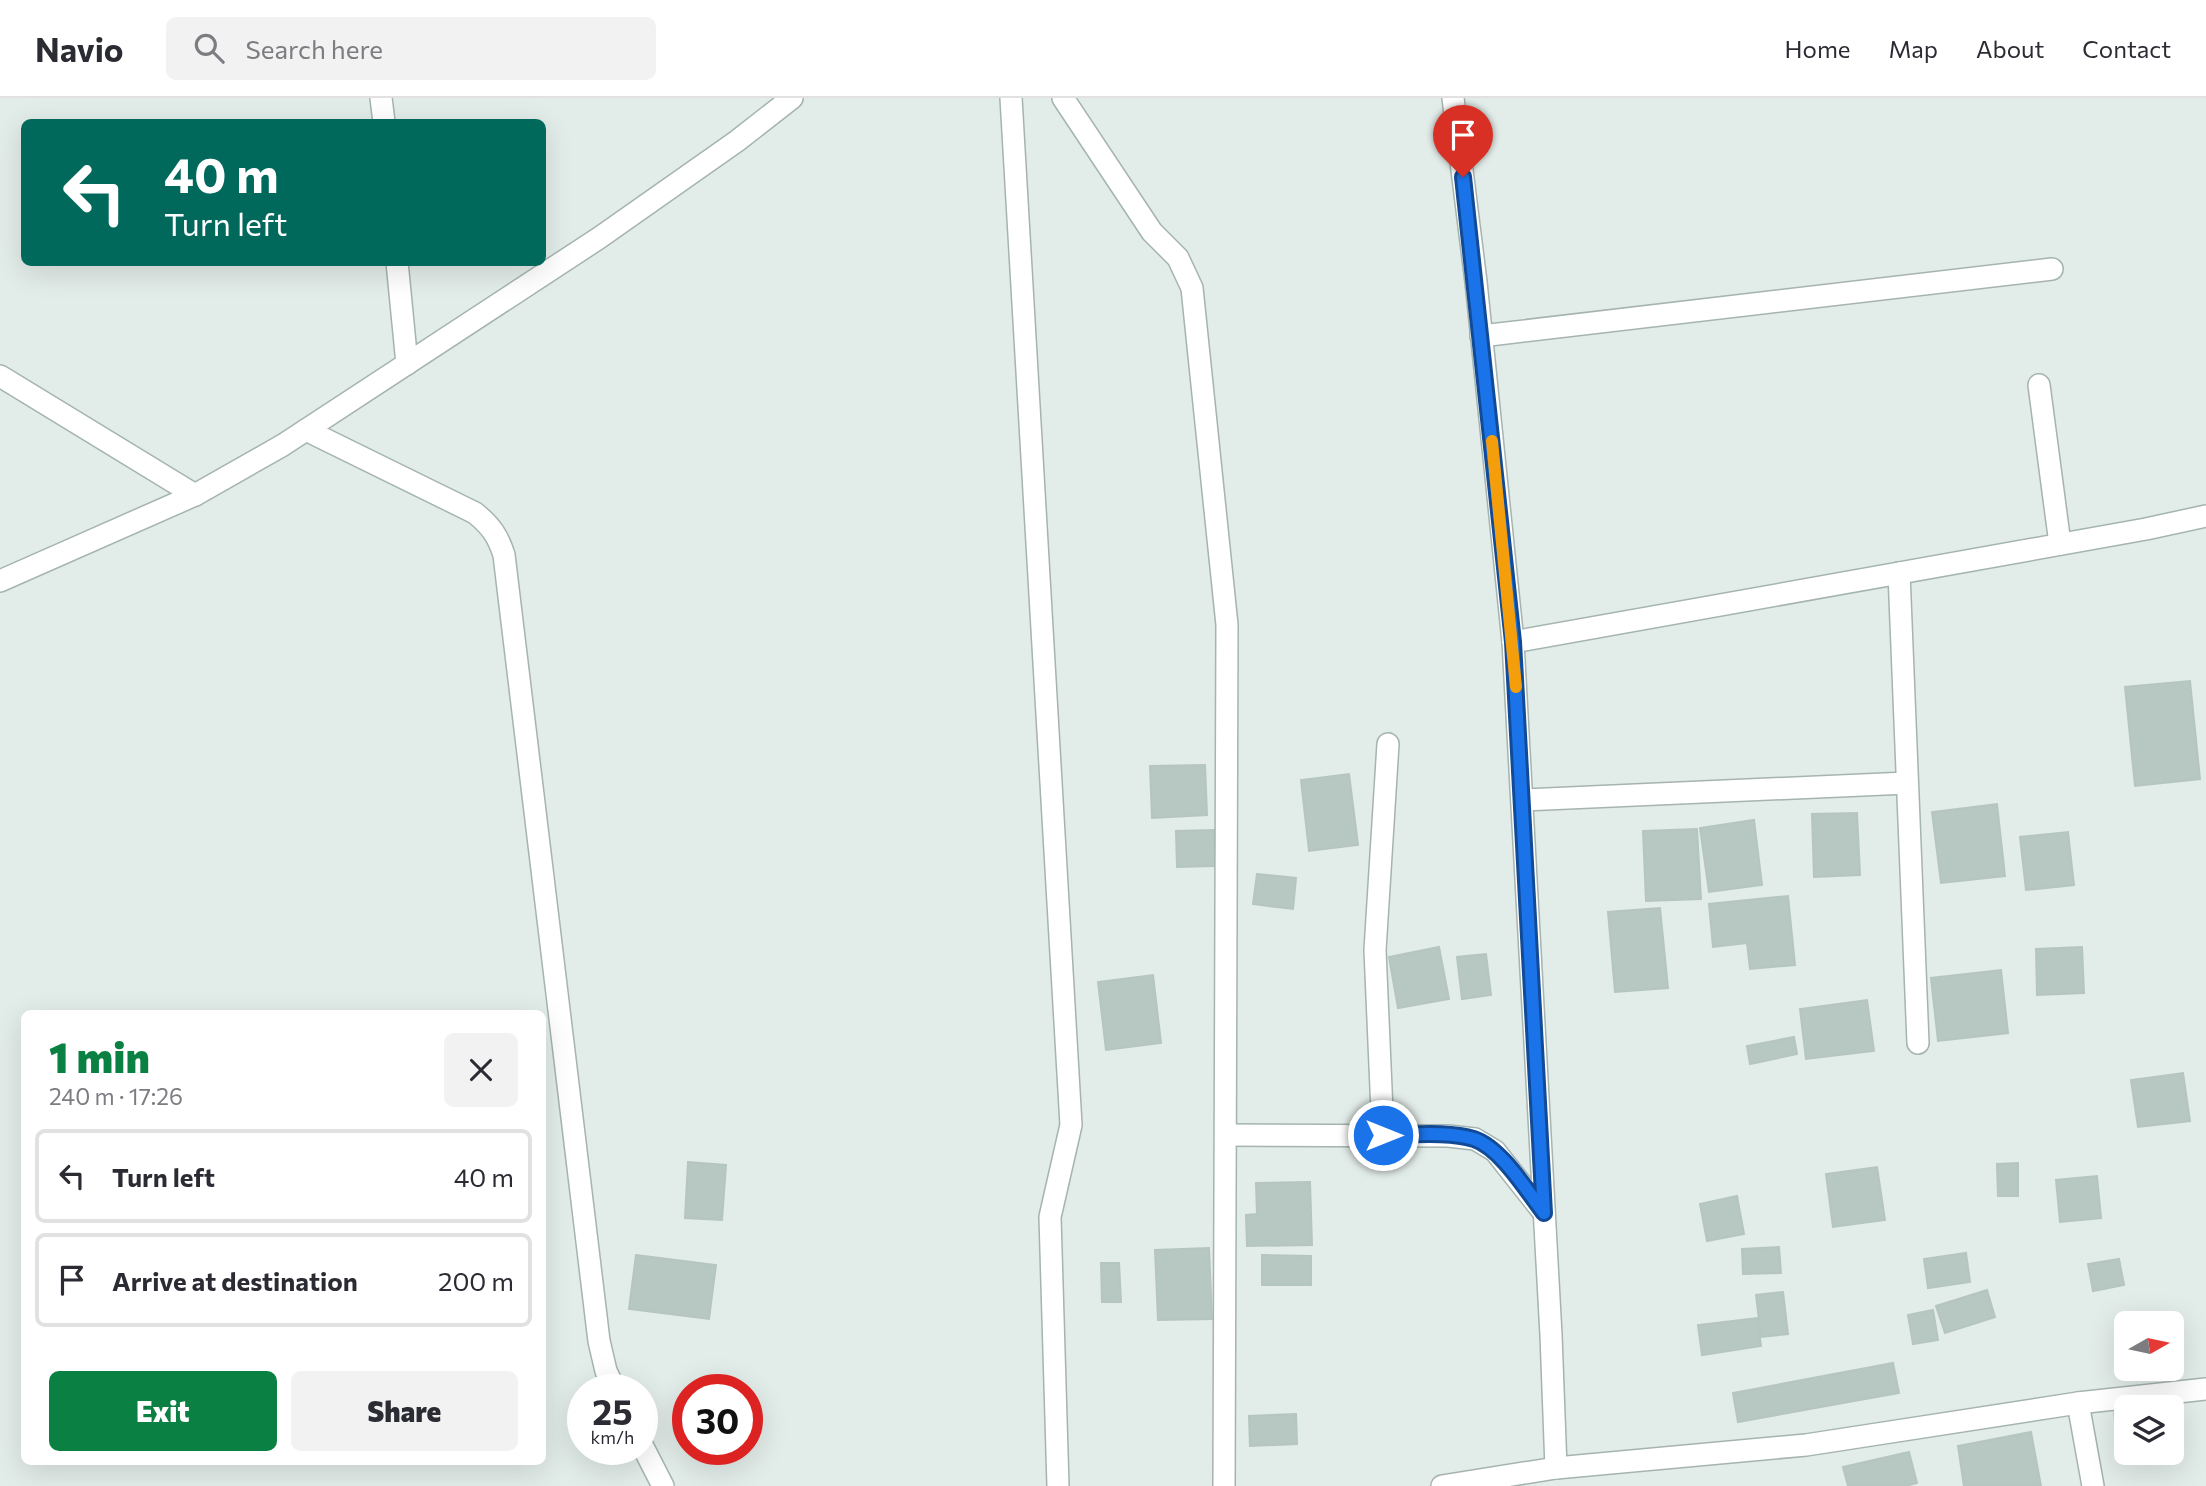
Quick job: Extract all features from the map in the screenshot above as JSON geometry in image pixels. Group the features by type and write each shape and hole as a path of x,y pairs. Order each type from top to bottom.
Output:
{"street":[{"path":"381,98 384,119"},
{"path":"0,581 195,495 306,430 599,238 737,141 792,98"},
{"path":"1011,98 1071,1125 1050,1217 1058,1486"},
{"path":"1063,98 1152,232 1178,258 1192,288 1227,625 1224,1486"},
{"path":"1453,98 1513,642 1556,1468"},
{"path":"397,266 407,364"},
{"path":"1481,336 2052,269"},
{"path":"0,376 195,495"},
{"path":"2039,385 2060,544"},
{"path":"306,430 475,513 491,526 504,555 599,1341 607,1374"},
{"path":"1513,642 2206,516"},
{"path":"1899,573 1918,1043"},
{"path":"1383,1135 1375,950 1388,744"},
{"path":"1522,800 1908,783"},
{"path":"1226,1135 1448,1136 1475,1139 1495,1151 1544,1213"},
{"path":"1442,1486 1556,1468 1806,1445 2078,1403 2206,1389"},
{"path":"2078,1403 2093,1486"},
{"path":"652,1465 663,1486"}],"building":[{"path":"2190,681 2200,779 2135,786 2125,687"},
{"path":"1205,765 1207,815 1152,818 1150,766"},
{"path":"1349,774 1358,845 1309,851 1301,780"},
{"path":"1997,804 2005,876 1941,883 1932,812"},
{"path":"1857,813 1860,875 1814,877 1812,814"},
{"path":"1754,820 1762,885 1709,892 1700,828"},
{"path":"1697,829 1701,899 1646,901 1643,831"},
{"path":"1215,830 1216,866 1177,867 1176,831"},
{"path":"2068,832 2074,885 2026,890 2020,837"},
{"path":"1257,874 1296,878 1293,909 1253,904"},
{"path":"1788,896 1795,965 1750,969 1747,943 1713,947 1709,904"},
{"path":"1660,908 1668,988 1615,992 1608,912"},
{"path":"1439,947 1449,999 1398,1008 1389,957"},
{"path":"2082,947 2084,993 2037,995 2036,949"},
{"path":"1486,954 1491,995 1462,999 1457,957"},
{"path":"2001,970 2008,1033 1938,1041 1931,978"},
{"path":"1153,975 1161,1043 1106,1050 1098,982"},
{"path":"1867,1000 1874,1051 1806,1059 1800,1009"},
{"path":"1794,1037 1797,1054 1750,1064 1747,1046"},
{"path":"2183,1073 2190,1121 2138,1127 2131,1080"},
{"path":"688,1162 726,1165 722,1220 685,1218"},
{"path":"2018,1163 2018,1196 1998,1196 1997,1164"},
{"path":"1877,1167 1885,1220 1833,1227 1826,1174"},
{"path":"2097,1176 2101,1218 2060,1222 2056,1180"},
{"path":"1310,1182 1312,1245 1247,1246 1246,1215 1257,1214 1256,1183"},
{"path":"1737,1196 1744,1234 1707,1241 1700,1204"},
{"path":"1779,1247 1781,1273 1743,1274 1742,1249"},
{"path":"1209,1248 1212,1319 1158,1320 1155,1250"},
{"path":"1966,1253 1970,1282 1928,1288 1924,1259"},
{"path":"636,1255 716,1265 709,1319 629,1309"},
{"path":"1262,1255 1311,1256 1311,1285 1262,1285"},
{"path":"2119,1259 2124,1285 2093,1291 2088,1264"},
{"path":"1101,1263 1119,1263 1121,1302 1102,1302"},
{"path":"1987,1290 1995,1317 1945,1333 1936,1306"},
{"path":"1783,1292 1788,1334 1761,1337 1756,1295"},
{"path":"1933,1310 1938,1340 1913,1344 1908,1315"},
{"path":"1757,1318 1761,1346 1702,1355 1698,1325"},
{"path":"1893,1363 1899,1393 1738,1422 1733,1393"},
{"path":"1296,1414 1297,1444 1250,1446 1249,1416"},
{"path":"2031,1432 2041,1486 1964,1486 1958,1446"},
{"path":"1909,1452 1917,1483 1905,1486 1848,1486 1843,1467"}],"slow traffic":[{"path":"1492,441 1516,687"}],"route":[{"path":"1383,1135 1475,1139 1495,1151 1544,1213 1513,642 1463,177"}]}
